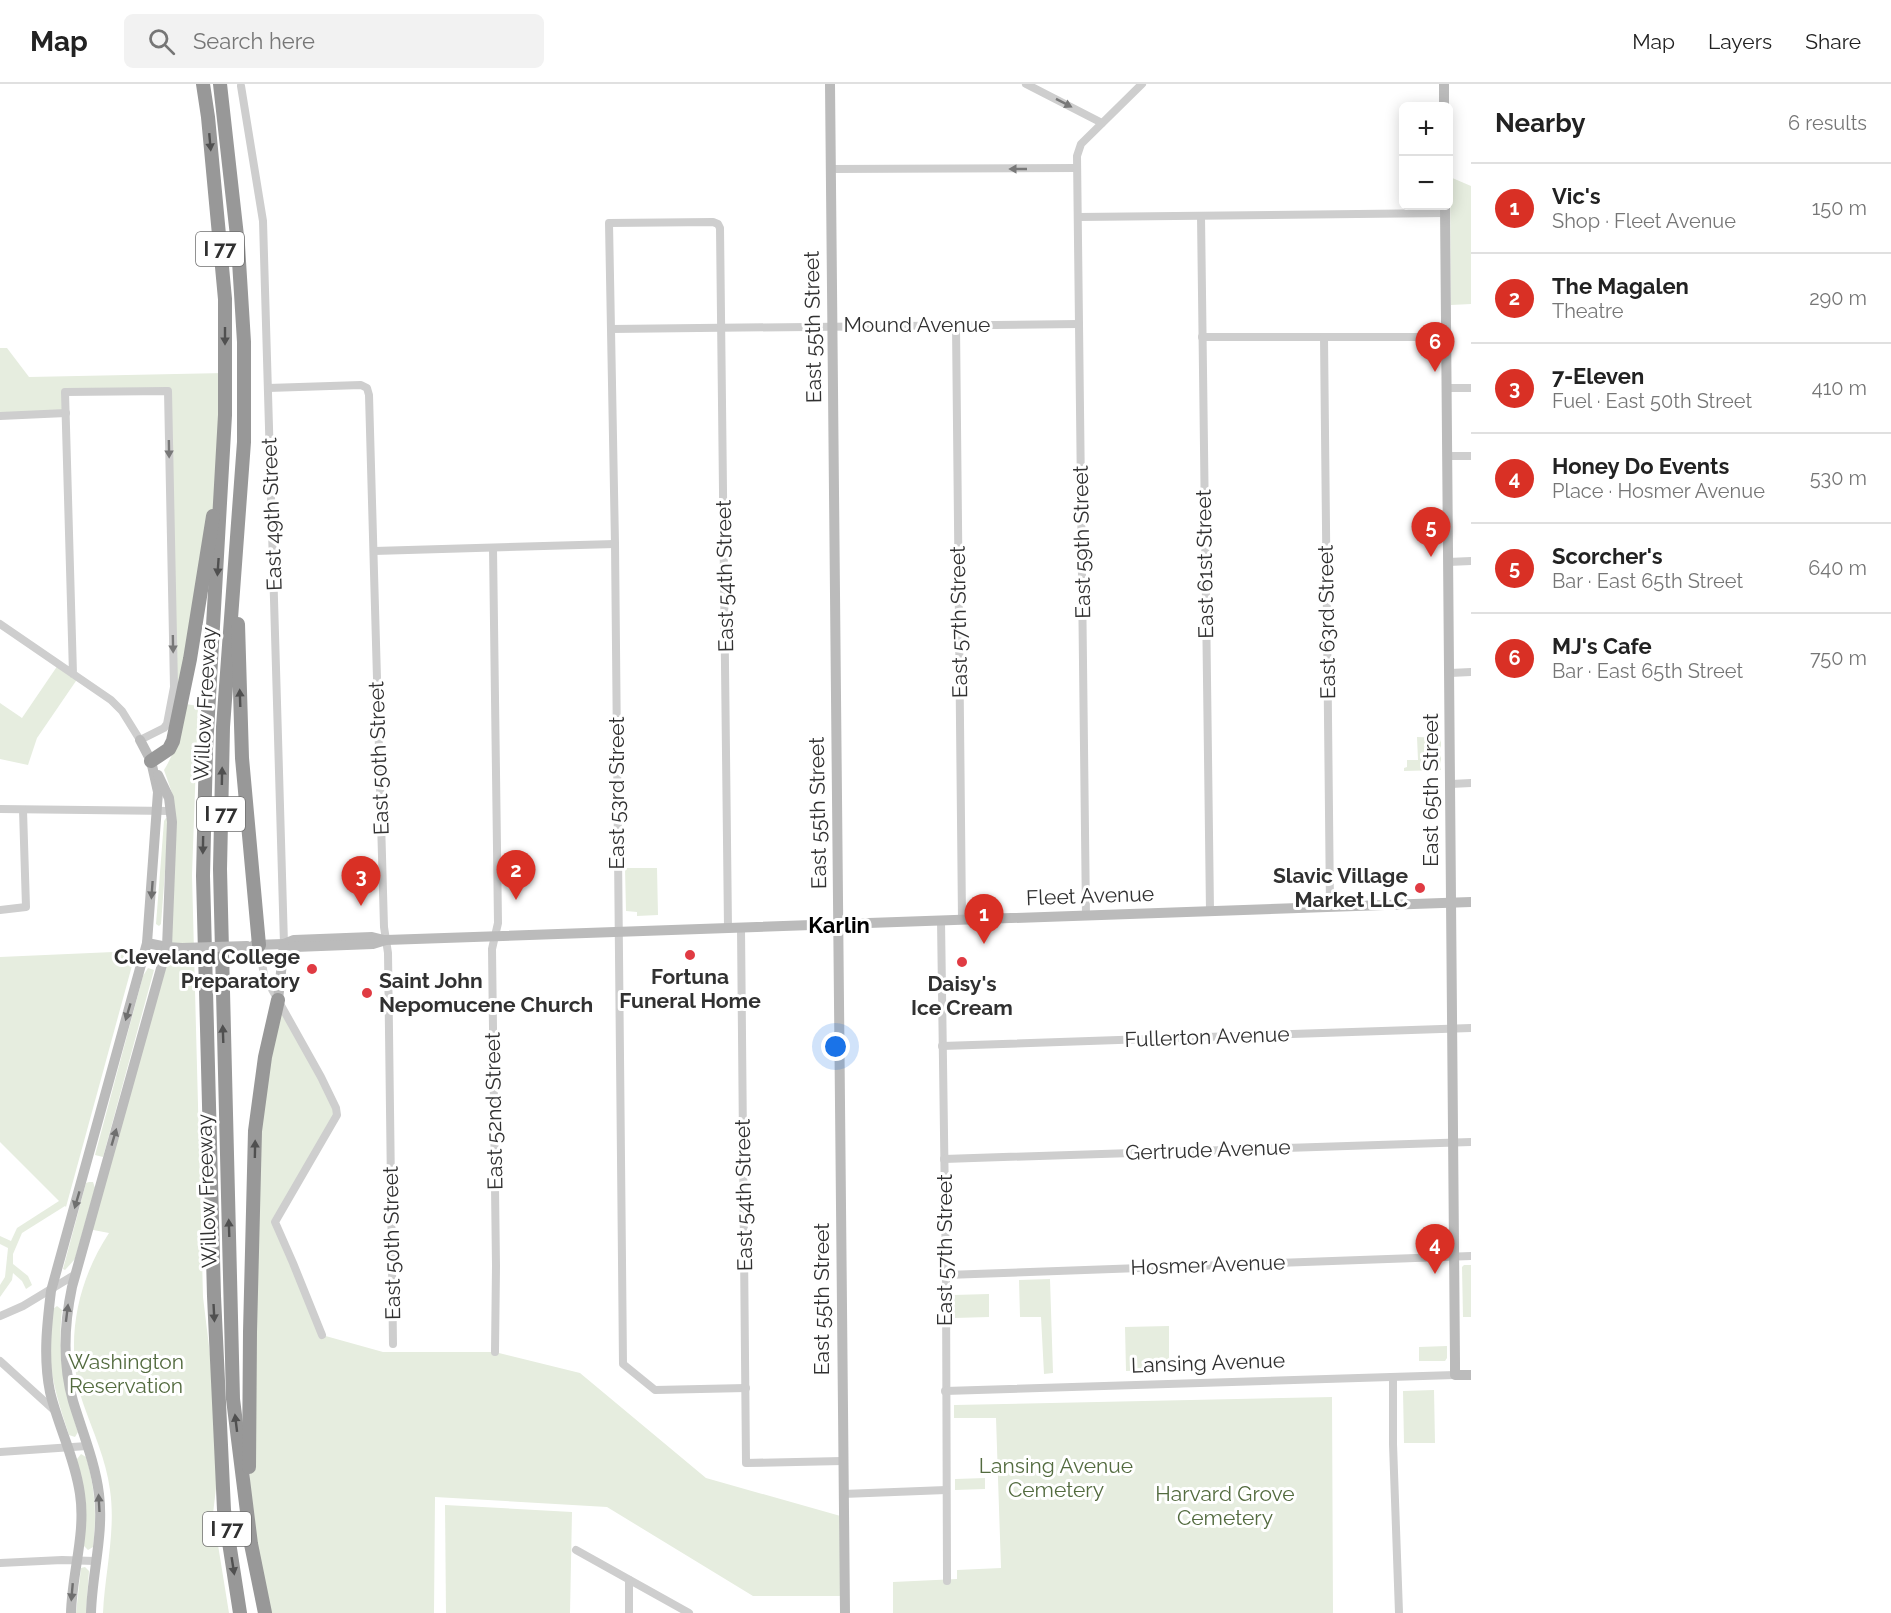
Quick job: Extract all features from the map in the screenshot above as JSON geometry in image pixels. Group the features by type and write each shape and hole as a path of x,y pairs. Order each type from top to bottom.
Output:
{"highway":[{"name":"Willow Freeway","path":"203,84 225,299 225,415 206,749 203,876 214,1296 224,1510 240,1613"},
{"name":"Willow Freeway","path":"220,84 238,246 244,342 244,442 223,727 220,869 233,1399 251,1544 265,1613"},
{"path":"151,761 169,749 173,741 190,659 221,466"},
{"path":"236,551 242,758 253,945"},
{"path":"251,1544 249,1425 255,1131 265,1057 278,1000"}],"street":[{"name":"East 55th Street","path":"830,84 845,1613"},
{"path":"1026,84 1102,123"},
{"name":"East 59th Street","path":"1086,916 1077,156 1081,144 1142,84"},
{"path":"1444,84 1444,102"},
{"name":"East 49th Street","path":"241,86 263,221 284,944"},
{"path":"831,169 1077,168"},
{"path":"1078,217 1410,210"},
{"name":"East 65th Street","path":"1445,210 1455,1375"},
{"name":"East 61st Street","path":"1201,216 1210,911"},
{"name":"East 53rd Street","path":"718,224 713,222 609,223 615,544 623,1364 655,1390 746,1388"},
{"name":"East 54th Street","path":"718,224 720,228 722,328 728,928"},
{"name":"Mound Avenue","path":"611,329 1079,324"},
{"name":"East 57th Street","path":"956,325 962,919"},
{"path":"1202,337 1446,337"},
{"name":"East 63rd Street","path":"1324,337 1330,907"},
{"name":"East 50th Street","path":"268,387 361,385 367,388 369,395 384,927 388,953 393,1344"},
{"path":"1446,388 1471,388"},
{"path":"72,674 65,392 168,391 174,687 164,728 140,740"},
{"path":"0,416 66,413"},
{"path":"1447,456 1471,456"},
{"path":"374,551 615,544"},
{"name":"East 52nd Street","path":"493,548 498,912 492,949 495,1352"},
{"path":"1448,562 1471,561"},
{"path":"0,624 111,700 122,711 167,792 171,811 167,947 76,1274 68,1311 65,1362 73,1400 97,1481 100,1506 91,1613"},
{"path":"1450,673 1471,672"},
{"path":"71,1613 81,1531 81,1502 75,1470 50,1390 46,1349 51,1291 147,943 157,810 156,778 151,761"},
{"path":"1450,784 1471,783"},
{"path":"0,809 171,811"},
{"path":"0,910 26,907 24,810"},
{"name":"Fleet Avenue","path":"147,943 182,948 284,944 294,940 372,937 386,940 495,937 1471,902"},
{"name":"East 57th Street","path":"941,920 946,1275 946,1581"},
{"name":"East 54th Street","path":"741,928 746,1463 842,1461"},
{"path":"278,1000 284,944"},
{"path":"253,945 264,975 336,1108 337,1115 275,1222 322,1335"},
{"name":"Fullerton Avenue","path":"942,1046 1471,1028"},
{"name":"Gertrude Avenue","path":"944,1159 1471,1142"},
{"name":"Hosmer Avenue","path":"946,1275 1471,1256"},
{"path":"0,1316 24,1306 76,1274"},
{"path":"0,1361 56,1412"},
{"name":"Lansing Avenue","path":"945,1391 1471,1375"},
{"path":"1393,1377 1399,1613"},
{"path":"0,1452 87,1446"},
{"path":"843,1494 946,1490"},
{"path":"576,1550 689,1613"},
{"path":"0,1563 95,1561"},
{"path":"629,1580 629,1613"}],"green space":[{"path":"1453,178 1471,186 1471,304 1451,305 1450,210 1453,210"},
{"path":"0,348 7,348 29,377 225,373 221,466 184,689 174,687 168,391 66,392 66,413 0,416"},
{"path":"58,665 78,678 37,738 28,765 0,759 0,703 22,718"},
{"name":"Washington Reservation","path":"186,704 198,706 192,875 203,1297 221,1445 213,1514 229,1613 103,1613 112,1505 102,1456 77,1381 74,1337 81,1293 88,1272 109,1233 88,1229 163,961 172,793 164,770 176,746"},
{"path":"1417,737 1441,738 1441,770 1404,771 1407,767 1407,760 1418,760"},
{"path":"166,818 169,819 161,924 159,926 156,924"},
{"path":"625,868 657,868 658,915 637,916 637,912 626,911"},
{"path":"136,951 66,1207 22,1233 13,1254 13,1264 28,1276 32,1285 26,1289 22,1281 13,1273 12,1280 0,1297 0,1285 5,1277 8,1248 0,1244 0,1236 11,1241 17,1228 59,1201 0,1142 0,957"},
{"path":"148,968 154,970 103,1157 95,1155 143,976"},
{"path":"278,1000 337,1115 275,1222 322,1335 383,1352 495,1352 580,1373 706,1478 844,1517 845,1596 753,1596 607,1507 435,1497 434,1613 265,1613 251,1544 249,1448 255,1131"},
{"path":"93,1182 95,1188 75,1259 65,1270 63,1269 86,1183"},
{"path":"1471,1265 1471,1317 1463,1317 1462,1267"},
{"path":"1050,1279 1053,1373 1044,1374 1041,1317 1020,1317 1019,1280"},
{"path":"989,1294 989,1317 954,1318 953,1295"},
{"path":"57,1306 62,1310 61,1357 69,1401 78,1432 75,1437 69,1435 52,1373 50,1336 53,1309"},
{"path":"1169,1326 1169,1370 1126,1371 1125,1327"},
{"path":"1447,1346 1445,1361 1419,1361 1419,1347"},
{"path":"1434,1390 1435,1443 1404,1443 1403,1391"},
{"name":"Harvard Grove Cemetery","path":"1332,1397 1333,1613 893,1613 893,1582 957,1579 957,1570 1001,1568 996,1418 954,1418 954,1405"},
{"path":"81,1454 86,1457 94,1502 93,1547 88,1550 84,1546 77,1459"},
{"path":"985,1478 985,1489 955,1490 955,1479"},
{"path":"445,1505 572,1512 570,1613 446,1613"},
{"path":"85,1567 89,1571 86,1613 76,1613 81,1568"}],"place":[{"name":"MJ's Cafe","path":"1435,372"},
{"name":"Scorcher's","path":"1431,557"},
{"name":"Slavic Village Market LLC","path":"1420,888"},
{"name":"The Magalen","path":"516,900"},
{"name":"7-Eleven","path":"361,906"},
{"name":"Vic's","path":"984,944"},
{"name":"Fortuna Funeral Home","path":"690,955"},
{"name":"Daisy's Ice Cream","path":"962,962"},
{"name":"Cleveland College Preparatory","path":"312,969"},
{"name":"Saint John Nepomucene Church","path":"367,993"},
{"name":"Honey Do Events","path":"1435,1274"}],"district":[{"name":"Karlin","path":"839,925"}],"park label":[{"name":"Lansing Avenue Cemetery","path":"1056,1478"}]}
